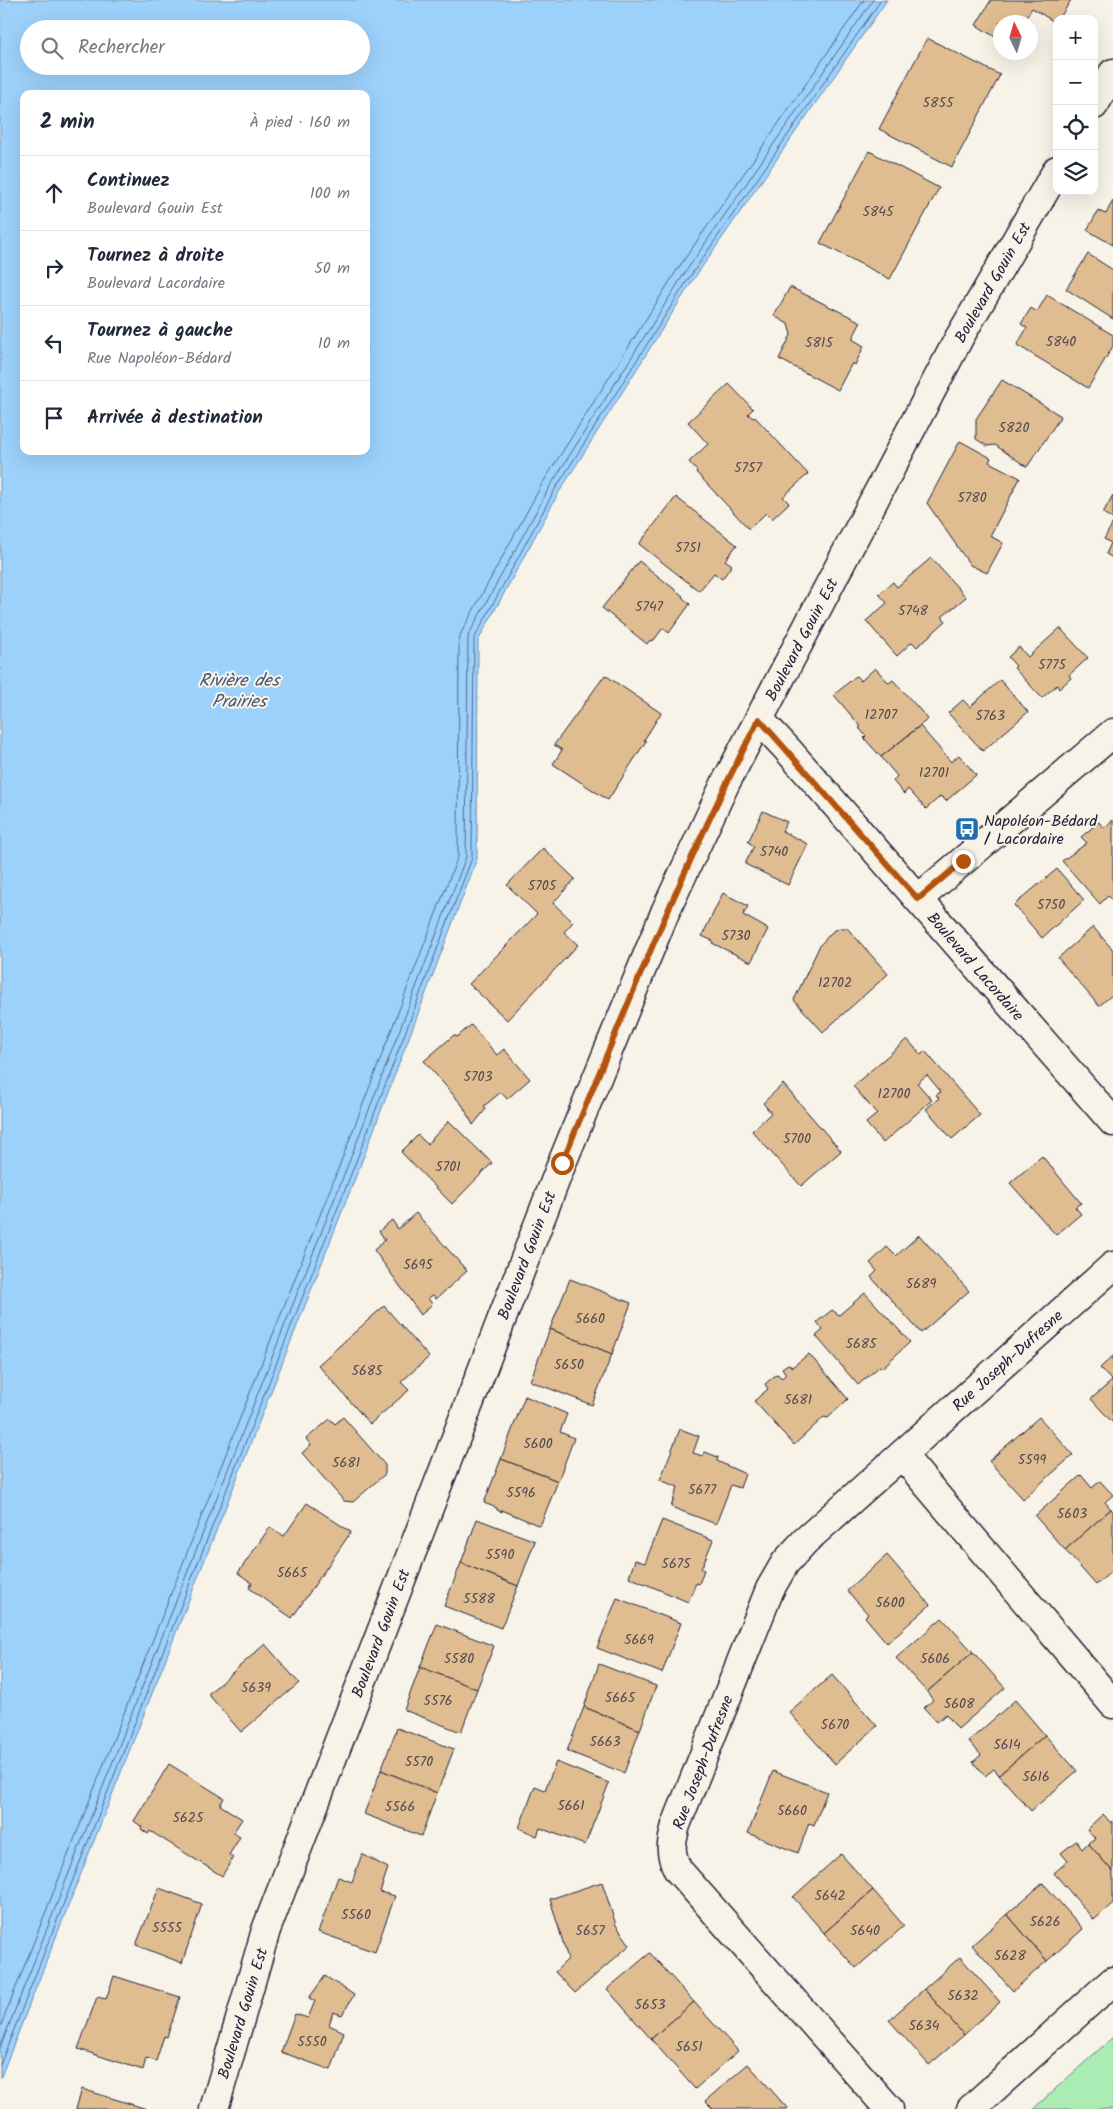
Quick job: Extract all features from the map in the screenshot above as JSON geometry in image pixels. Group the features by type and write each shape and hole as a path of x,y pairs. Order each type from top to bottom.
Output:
{"street":[{"path":"1098,98 1113,73"},
{"name":"Boulevard Gouin Est","path":"218,2108 266,1930 562,1163 666,910 725,784 959,338 1053,177"},
{"name":"Boulevard Lacordaire","path":"759,719 1113,1122"},
{"path":"918,899 1113,733"},
{"name":"Rue Joseph-Dufresne","path":"889,2109 688,1883 678,1870 671,1856 671,1842 676,1825 770,1589 785,1563 805,1540 1113,1266"},
{"path":"902,1455 1113,1704"},
{"path":"971,2109 1113,1981"}],"green space":[{"path":"1113,2037 1113,2109 1033,2109"}],"water":[{"name":"Rivière des Prairies","path":"0,0 887,0 693,280 558,494 478,641 477,859 360,1166 0,2079"}],"building":[{"path":"991,0 1071,0 1062,15 1053,15 1053,21 1032,8 1028,15 993,15 993,36 976,25"},
{"path":"927,38 1000,75 952,167 879,129"},
{"path":"869,151 939,188 890,279 820,243"},
{"path":"1113,200 1113,245 1087,230 1098,211 1106,214"},
{"path":"1088,254 1113,270 1113,319 1066,289"},
{"path":"790,287 861,322 852,339 864,346 855,365 852,363 838,390 779,359 791,335 788,324 774,316"},
{"path":"1047,295 1113,335 1113,346 1088,388 1017,345 1027,328 1021,324 1031,308 1037,312"},
{"path":"1002,380 1061,416 1027,467 995,445 987,446 976,439 976,419"},
{"path":"729,384 753,409 748,414 753,418 755,417 808,474 783,497 789,503 772,519 766,513 749,529 689,462 708,444 688,422"},
{"path":"960,441 991,458 989,462 1020,478 990,536 1003,543 987,573 970,565 927,503"},
{"path":"1113,495 1113,519 1103,513"},
{"path":"676,497 737,545 725,560 732,565 722,579 714,573 699,591 639,544"},
{"path":"1113,523 1113,558 1106,554 1111,543 1104,539"},
{"path":"931,558 966,597 942,617 946,621 917,647 912,642 897,656 866,621 887,603 879,594 893,582 897,587"},
{"path":"639,561 683,596 690,604 669,633 663,628 654,640 649,641 647,644 602,608"},
{"path":"1060,628 1088,658 1069,675 1071,678 1059,689 1057,685 1042,698 1014,668 1016,666 1008,657 1019,647 1028,657"},
{"path":"875,668 889,683 893,680 928,719 881,757 864,738 866,736 859,728 861,727 834,695 856,676 861,681"},
{"path":"605,675 661,713 644,740 646,741 608,800 553,764 562,750 554,745"},
{"path":"1000,680 1028,712 983,751 948,713 963,700 970,707"},
{"path":"920,726 951,762 959,755 976,775 946,801 941,796 926,809 908,789 904,794 893,781 897,776 881,757"},
{"path":"763,811 787,822 782,831 808,844 788,885 745,864 754,846 748,842"},
{"path":"1113,820 1113,900 1108,896 1100,904 1062,861 1087,843 1081,837 1099,822 1104,828"},
{"path":"543,848 575,879 553,903 573,922 564,932 578,945 507,1020 469,984 537,914 507,885"},
{"path":"1057,869 1084,900 1042,938 1014,905"},
{"path":"723,893 748,906 743,915 768,929 751,962 702,936"},
{"path":"1093,927 1113,950 1113,994 1099,1006 1058,958"},
{"path":"847,928 888,974 823,1032 794,1000 820,945 833,931"},
{"path":"471,1025 497,1055 504,1049 530,1079 507,1099 501,1092 484,1106 486,1109 473,1125 463,1106 424,1061 454,1035 457,1037"},
{"path":"907,1039 921,1055 925,1051 980,1115 952,1139 926,1109 939,1098 936,1095 941,1092 927,1075 917,1083 932,1100 883,1143 866,1123 877,1114 853,1086"},
{"path":"783,1084 841,1151 801,1186 752,1131 771,1113 763,1103"},
{"path":"449,1121 492,1163 452,1204 401,1152 418,1135 427,1144"},
{"path":"1042,1156 1081,1203 1075,1207 1081,1214 1056,1235 1010,1183"},
{"path":"416,1213 467,1271 436,1299 433,1295 428,1298 432,1304 421,1315 374,1250 385,1240 379,1231 392,1220 398,1229"},
{"path":"919,1235 969,1291 921,1333 871,1277 877,1271 870,1263 887,1247 896,1256"},
{"path":"570,1279 631,1303 612,1354 550,1329"},
{"path":"865,1293 910,1342 882,1368 880,1366 858,1385 816,1336 823,1330 817,1322 832,1310 839,1315"},
{"path":"384,1306 429,1357 401,1382 409,1390 370,1424 318,1365"},
{"path":"550,1329 612,1354 592,1405 530,1381"},
{"path":"809,1354 848,1399 828,1418 824,1417 794,1445 754,1401 768,1389 765,1384 777,1374 782,1378 786,1374 782,1368 788,1364 792,1367"},
{"path":"1113,1356 1113,1423 1091,1399 1112,1381 1100,1368"},
{"path":"525,1396 567,1414 560,1432 574,1438 558,1481 501,1459"},
{"path":"343,1417 385,1465 385,1474 353,1502 344,1501 302,1453 311,1445 306,1439 330,1419 335,1424"},
{"path":"1039,1417 1073,1455 1023,1499 989,1461"},
{"path":"680,1429 699,1436 693,1453 703,1456 705,1452 718,1457 717,1461 745,1474 740,1488 731,1485 716,1524 671,1507 678,1487 660,1480"},
{"path":"501,1459 558,1481 540,1526 502,1510 502,1512 497,1510 497,1508 484,1503"},
{"path":"1081,1475 1092,1488 1100,1481 1113,1495 1105,1502 1111,1509 1065,1550 1035,1516"},
{"path":"307,1503 351,1532 292,1618 249,1588 252,1583 238,1573 270,1527 284,1536"},
{"path":"1111,1509 1113,1511 1113,1570 1096,1585 1065,1550"},
{"path":"477,1519 535,1541 518,1586 461,1563"},
{"path":"662,1520 713,1540 701,1569 704,1570 699,1584 696,1583 688,1602 629,1577 635,1560 645,1563"},
{"path":"887,1555 930,1605 887,1643 865,1617 868,1614 847,1591"},
{"path":"461,1563 518,1586 501,1628 444,1606"},
{"path":"617,1598 681,1623 662,1673 597,1648"},
{"path":"942,1618 973,1652 927,1692 896,1658"},
{"path":"437,1624 494,1646 477,1689 420,1667"},
{"path":"265,1644 299,1683 241,1732 208,1694"},
{"path":"973,1652 1005,1688 958,1729 946,1714 937,1722 924,1708 933,1700 927,1692"},
{"path":"599,1664 656,1686 640,1730 584,1707"},
{"path":"420,1667 477,1689 461,1732 404,1710"},
{"path":"832,1675 877,1726 835,1764 789,1712"},
{"path":"1015,1700 1045,1735 999,1775 994,1769 985,1776 973,1762 981,1755 969,1741"},
{"path":"584,1707 640,1730 624,1773 567,1751"},
{"path":"397,1728 454,1749 437,1793 381,1770"},
{"path":"1045,1735 1077,1771 1031,1811 999,1775"},
{"path":"556,1762 609,1783 585,1845 540,1828 537,1836 519,1828 535,1786 545,1790"},
{"path":"169,1764 224,1798 220,1805 242,1819 233,1833 240,1837 229,1855 233,1858 222,1876 150,1831 148,1834 134,1821"},
{"path":"381,1770 437,1793 421,1836 364,1814"},
{"path":"773,1771 827,1792 814,1825 809,1823 798,1853 748,1833"},
{"path":"1103,1814 1111,1823 1113,1821 1113,1872 1088,1843 1095,1838 1087,1829"},
{"path":"1076,1841 1082,1849 1088,1843 1113,1872 1113,1903 1094,1920 1054,1873 1068,1861 1061,1853"},
{"path":"362,1854 388,1868 380,1892 395,1896 375,1952 318,1932 338,1877 352,1882"},
{"path":"841,1854 873,1890 824,1933 793,1897"},
{"path":"602,1882 616,1925 630,1945 575,1993 555,1972 568,1959 550,1899"},
{"path":"1043,1883 1083,1929 1047,1961 1007,1914"},
{"path":"159,1888 202,1904 182,1963 136,1945"},
{"path":"873,1890 904,1926 856,1968 824,1933"},
{"path":"1007,1914 1047,1961 1013,1991 972,1945"},
{"path":"650,1953 694,2002 651,2039 607,1989"},
{"path":"960,1957 1000,2002 964,2035 924,1989"},
{"path":"114,1976 180,1997 167,2037 164,2036 156,2061 146,2058 143,2070 78,2049 97,1997 106,1999"},
{"path":"325,1976 354,1995 342,2015 333,2012 329,2025 344,2032 331,2070 281,2052 295,2014 308,2018 315,2001 309,1998"},
{"path":"924,1989 964,2035 929,2065 889,2020"},
{"path":"694,2002 738,2051 695,2089 651,2039"},
{"path":"748,2064 788,2109 713,2109 705,2101"},
{"path":"82,2089 147,2109 76,2109"}],"place":[{"name":"Napoléon-Bédard / Lacordaire","path":"967,829"}],"route":[{"path":"562,1163 666,910 725,784 759,719 918,899 963,861"}]}
